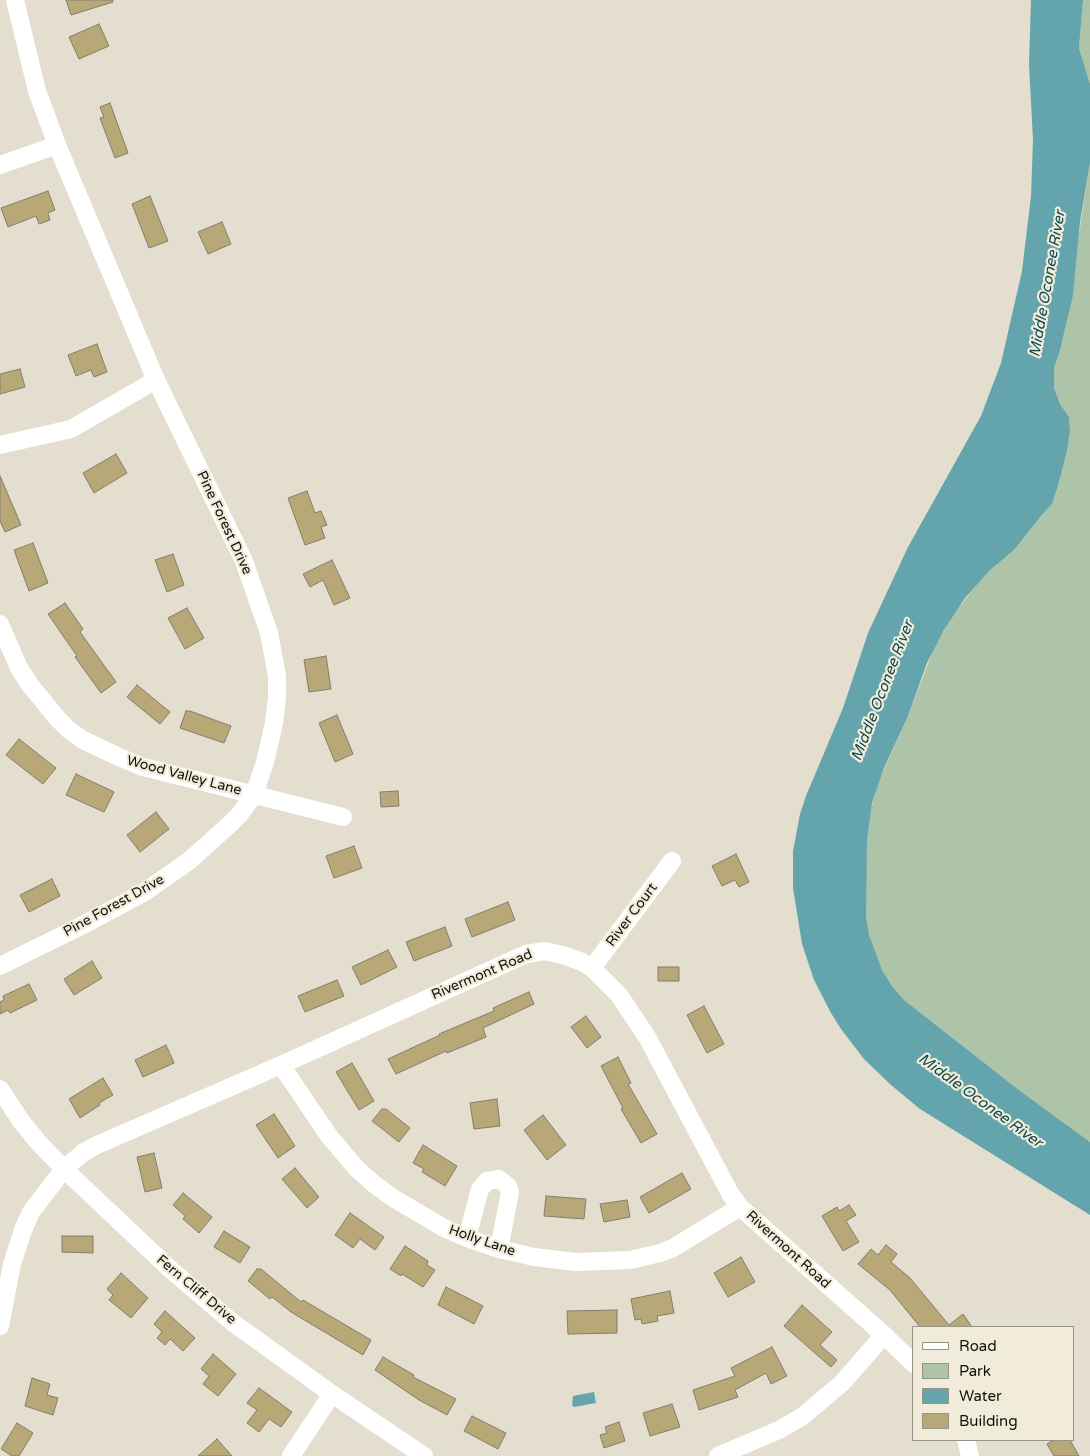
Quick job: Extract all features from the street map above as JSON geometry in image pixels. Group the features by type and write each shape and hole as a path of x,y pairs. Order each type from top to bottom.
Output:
{"street":[{"name":"Pine Forest Drive","path":"0,966 113,910 167,877 189,860 240,814 254,795 265,762 274,723 277,676 268,634 244,561 156,380 57,145 37,91 15,0"},
{"path":"0,165 57,145"},
{"path":"0,445 71,429 156,380"},
{"name":"Wood Valley Lane","path":"0,624 19,668 30,685 69,730 83,740 144,767 343,818"},
{"name":"River Court","path":"592,968 672,861"},
{"name":"Rivermont Road","path":"0,1326 12,1264 31,1212 64,1169 84,1152 526,954 537,951 552,952 566,956 592,968 619,995 632,1013 731,1195 740,1207 912,1362"},
{"name":"Holly Lane","path":"281,1065 329,1136 357,1169 393,1198 444,1228 499,1249 534,1257 576,1262 630,1260 673,1248 740,1207"},
{"name":"Fern Cliff Drive","path":"0,1088 21,1121 64,1169 170,1269 232,1322 332,1394 424,1456"},
{"path":"467,1238 480,1189 487,1181 499,1179 508,1186 510,1192 499,1249"},
{"path":"718,1456 779,1430 803,1416 842,1383 884,1335"},
{"path":"290,1456 332,1394"},
{"path":"966,1441 970,1456"}],"green space":[{"path":"1083,0 1090,0 1090,84 1079,48"},
{"path":"1090,163 1090,1142 1019,1090 904,1000 892,986 874,953 869,935 866,916 865,878 868,822 877,785 908,716 935,646 954,614 977,584 997,562 1015,549 1052,504 1058,486 1070,431 1069,417 1060,404 1054,386 1054,368 1064,332"}],"water":[{"name":"Middle Oconee River","path":"1031,0 1083,0 1079,48 1090,84 1090,163 1080,222 1073,295 1054,368 1054,387 1060,404 1069,417 1070,431 1067,450 1052,504 1015,549 990,570 965,598 944,630 927,663 908,716 884,768 872,803 867,840 866,916 869,935 882,970 904,1000 1019,1090 1090,1142 1090,1215 920,1109 864,1059 841,1029 814,980 802,944 793,888 793,851 800,814 843,708 868,633 908,547 981,416 1001,363 1022,271 1031,196 1033,140 1029,64"},
{"path":"594,1392 596,1403 574,1407 572,1405 573,1396"}],"building":[{"path":"66,0 113,0 113,2 71,15"},
{"path":"99,24 109,46 79,59 69,37"},
{"path":"110,103 128,153 115,158 100,118 104,117 100,107"},
{"path":"48,191 55,210 48,213 50,220 39,224 36,216 8,227 1,208"},
{"path":"150,196 168,241 149,248 132,204"},
{"path":"222,222 231,244 208,254 198,232"},
{"path":"97,344 107,372 94,377 91,370 76,376 68,355"},
{"path":"20,369 25,387 0,394 0,374"},
{"path":"116,454 127,473 94,493 83,473"},
{"path":"0,476 21,525 5,532 0,521"},
{"path":"307,491 315,513 321,511 327,525 321,527 325,538 305,545 288,498"},
{"path":"33,543 48,583 29,591 14,550"},
{"path":"173,554 184,585 167,592 155,560"},
{"path":"332,560 350,598 334,605 323,580 310,587 303,574"},
{"path":"65,603 83,629 80,632 116,682 101,693 75,657 77,656 48,614"},
{"path":"187,608 204,638 185,649 168,618"},
{"path":"326,656 331,689 309,692 304,660"},
{"path":"137,685 170,712 160,724 127,697"},
{"path":"186,711 231,726 224,743 180,728"},
{"path":"337,715 353,754 335,762 319,723"},
{"path":"19,739 56,768 43,784 6,755"},
{"path":"76,774 114,792 104,812 66,795"},
{"path":"398,791 399,806 381,807 380,792"},
{"path":"156,812 169,829 140,852 127,835"},
{"path":"354,846 362,868 334,878 326,856"},
{"path":"736,854 749,882 739,887 735,880 722,886 712,866"},
{"path":"52,879 60,896 29,912 20,895"},
{"path":"508,902 515,920 472,937 465,919"},
{"path":"445,927 452,946 414,961 406,942"},
{"path":"388,950 397,967 361,985 352,967"},
{"path":"92,961 102,978 74,995 64,979"},
{"path":"658,967 679,967 679,981 658,981"},
{"path":"337,980 344,996 305,1012 298,996"},
{"path":"29,984 37,1000 10,1013 8,1010 0,1014 0,1002 4,1000 3,996"},
{"path":"529,992 534,1004 483,1028 486,1037 447,1053 446,1051 396,1074 388,1059 439,1034 494,1011 493,1008"},
{"path":"704,1006 724,1044 707,1053 687,1015"},
{"path":"586,1016 601,1037 587,1048 571,1027"},
{"path":"166,1045 174,1063 143,1077 135,1060"},
{"path":"618,1057 631,1083 628,1084 657,1134 641,1143 621,1109 623,1108 601,1066"},
{"path":"352,1063 374,1101 359,1110 336,1072"},
{"path":"103,1078 113,1095 80,1118 69,1099"},
{"path":"497,1099 500,1126 474,1129 470,1103"},
{"path":"382,1109 386,1109 410,1128 399,1142 372,1121"},
{"path":"274,1114 295,1146 278,1158 256,1125"},
{"path":"543,1115 566,1145 547,1160 524,1130"},
{"path":"423,1145 457,1166 445,1186 422,1172 424,1169 413,1163"},
{"path":"154,1153 162,1188 145,1192 137,1157"},
{"path":"295,1168 319,1197 307,1208 282,1179"},
{"path":"682,1173 691,1189 649,1213 640,1197"},
{"path":"183,1193 212,1217 199,1233 183,1219 185,1216 173,1205"},
{"path":"546,1196 586,1199 584,1219 544,1216"},
{"path":"627,1200 630,1217 604,1222 600,1204"},
{"path":"849,1205 856,1215 846,1221 859,1242 843,1251 822,1216 837,1207 839,1211"},
{"path":"350,1213 384,1237 375,1250 360,1239 353,1248 335,1235"},
{"path":"224,1231 250,1247 240,1263 214,1247"},
{"path":"62,1236 93,1236 93,1253 62,1252"},
{"path":"886,1245 897,1254 891,1262 910,1278 949,1325 963,1314 971,1326 919,1326 890,1290 858,1264 871,1249 878,1255"},
{"path":"405,1246 428,1261 427,1265 435,1270 423,1287 390,1269"},
{"path":"741,1257 755,1282 728,1297 714,1273"},
{"path":"257,1269 261,1269 301,1302 303,1300 371,1340 363,1355 291,1312 272,1297 270,1299 248,1281"},
{"path":"121,1273 148,1298 131,1318 109,1300 113,1295 107,1289"},
{"path":"446,1287 483,1306 474,1324 438,1305"},
{"path":"670,1291 674,1313 657,1316 658,1321 642,1324 641,1319 635,1320 631,1299"},
{"path":"802,1305 832,1332 820,1345 837,1360 831,1367 784,1326"},
{"path":"617,1310 617,1333 568,1334 567,1311"},
{"path":"165,1311 195,1338 183,1351 170,1339 165,1345 157,1338 162,1332 154,1324"},
{"path":"772,1347 787,1376 771,1384 766,1373 735,1390 738,1397 699,1410 693,1390 735,1376 731,1368"},
{"path":"213,1354 236,1374 218,1396 203,1384 209,1376 201,1369"},
{"path":"383,1357 414,1375 413,1377 456,1399 447,1415 419,1400 375,1370"},
{"path":"32,1378 50,1384 47,1395 58,1398 53,1415 25,1406"},
{"path":"259,1388 292,1412 281,1427 269,1419 259,1432 247,1423 257,1410 247,1403"},
{"path":"672,1404 680,1427 650,1436 643,1413"},
{"path":"472,1416 506,1433 498,1449 464,1431"},
{"path":"619,1422 625,1441 604,1448 600,1435 607,1433 605,1427"},
{"path":"17,1423 33,1433 19,1456 12,1456 1,1449"},
{"path":"217,1439 232,1456 198,1456"},
{"path":"1052,1441 1071,1441 1079,1456 1054,1456 1047,1444"}]}
